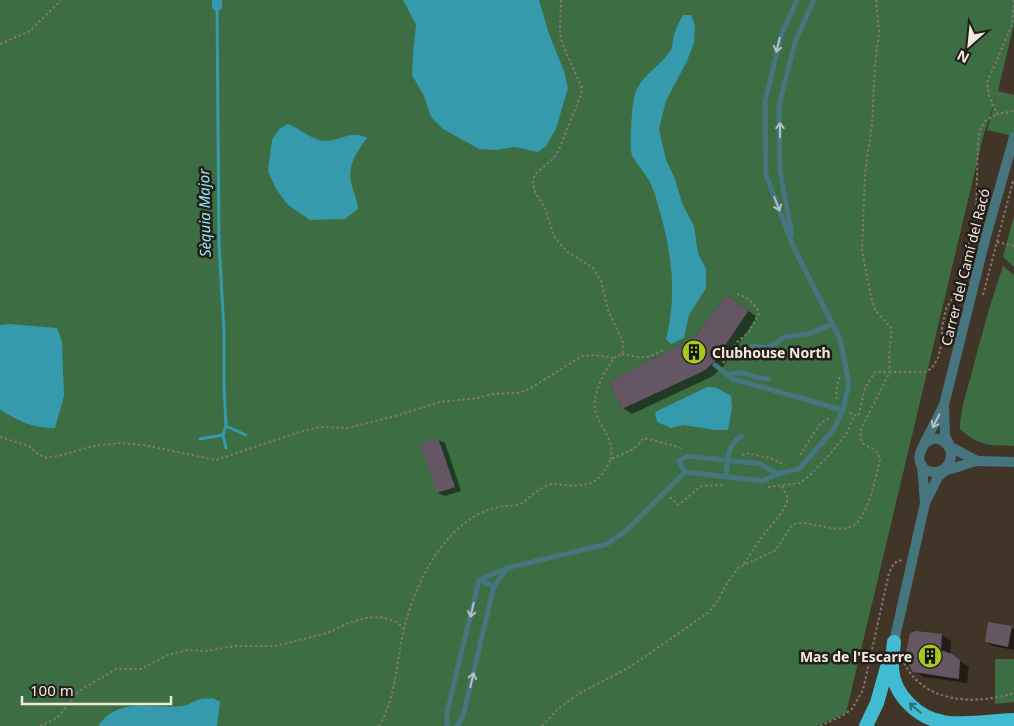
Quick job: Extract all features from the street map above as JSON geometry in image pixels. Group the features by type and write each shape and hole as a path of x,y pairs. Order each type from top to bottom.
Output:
{"highway":[{"path":"894,642 892,670 894,680 904,697 926,717 945,722 1013,720"},
{"path":"866,726 877,703 894,642"},
{"path":"982,726 1013,720"}],"street":[{"name":"Carrer del Camí del Racó","path":"923,446 944,405 985,240 1014,136"},
{"name":"Carrer del Camí del Racó","path":"944,405 945,436 949,447"},
{"path":"925,503 922,465 919,456 926,442 937,440 977,461"},
{"path":"894,642 925,503 938,478 951,460 949,447"},
{"path":"922,465 930,471 977,461 1014,462"}],"lane":[{"path":"685,472 763,481 777,474 799,469 834,429 843,410 850,383 840,338 794,248 766,175 765,102 781,36 796,0"},
{"path":"794,248 780,170 780,105 795,42 813,0"},
{"path":"752,346 769,348 784,337 808,334 833,324"},
{"path":"715,365 733,379 843,410"},
{"path":"728,375 738,371 768,379"},
{"path":"726,476 729,451 737,438 742,436"},
{"path":"685,472 679,461 688,456 761,464 777,474"},
{"path":"479,580 507,568 607,544 627,530 685,472"},
{"path":"457,726 463,716 494,586 507,568"},
{"path":"479,580 494,586"},
{"path":"447,726 447,712 479,580"}],"path":[{"path":"0,44 30,31 60,0"},
{"path":"560,0 560,33 562,43 582,88 581,95 558,152 553,159 535,174 533,182 534,192 546,208 554,236 568,252 593,268 601,281 608,310 624,344 622,354"},
{"path":"542,726 559,708 580,693 630,667 709,612 720,599 726,585 738,568 776,550 792,525 796,523 834,529 846,528 855,524 868,502 880,460 875,450 862,443 860,439 861,428 890,372 889,355 892,329 875,310 862,250 864,173 872,124 879,32 876,0"},
{"path":"996,114 989,96 988,83 1012,24 1014,0"},
{"path":"843,410 856,416 859,414 865,388 875,372 925,372 932,368 938,358 946,309 957,290 976,216 980,130 986,120 996,114 1014,111"},
{"path":"983,294 1014,177"},
{"path":"985,240 1014,246"},
{"path":"715,365 723,363 736,342 749,332 759,313 756,304 740,294 734,294"},
{"path":"379,726 390,703 404,628 409,612 425,574 448,539 466,522 489,509 520,504 550,484 580,486 593,482 605,473 611,460 613,449 596,414 596,398 601,379 614,358 622,354 642,358 653,356 665,349"},
{"path":"0,437 29,446 46,458 93,446 119,443 144,445 216,460 306,430 320,427 348,428 399,415 439,402 478,398 492,394 519,393 531,388 582,356 594,355 614,358"},
{"path":"799,457 821,423 833,415 837,408 836,391 840,372"},
{"path":"611,460 634,449 644,438 679,447 688,456"},
{"path":"735,461 746,453 770,458 788,465"},
{"path":"743,566 759,541 782,512 787,496 782,486"},
{"path":"820,726 842,716 852,709 857,702 863,690 889,573 894,563 900,560 912,562"},
{"path":"40,726 56,718 78,691 116,669 141,669 168,655 187,650 205,651 235,646 275,646 327,633 364,618 380,617 396,622 404,628"},
{"path":"902,659 907,670 916,681 943,696 962,700 988,699 1014,693"}],"green space":[{"path":"0,0 1014,0 1014,24 998,91 1014,95 1014,136 987,130 997,94 983,137 846,713 817,726 0,726","holes":["726,295 749,310 714,362 704,371 622,409 609,382 695,337"]},
{"path":"1014,216 1014,267 1003,257"},
{"path":"1003,266 1014,275 1014,446 985,444 973,439 960,429 961,413"},
{"path":"995,659 1014,659 1014,702 995,704"}],"water":[{"path":"403,0 539,0 549,34 564,71 568,88 556,129 546,146 538,152 515,147 496,150 479,149 443,129 431,117 424,96 412,75 416,25"},
{"path":"683,15 691,15 695,25 694,43 687,61 666,101 659,129 666,160 675,179 682,203 694,226 698,253 706,269 706,288 689,315 684,338 671,344 666,339 672,291 668,244 653,190 648,178 632,155 631,135 634,99 638,87 642,80 669,53"},
{"path":"288,124 311,137 325,141 351,135 367,138 352,164 350,176 358,209 345,219 310,220 288,205 276,189 268,171 272,140 279,129"},
{"path":"0,325 57,328 62,342 64,396 55,428 32,425 0,410"},
{"path":"707,387 717,388 731,396 732,407 728,430 683,425 671,428 657,422 655,412"},
{"path":"213,698 220,702 217,726 98,726 107,716 116,710 126,707 182,706 202,699"}],"building":[{"name":"Clubhouse North","path":"726,295 749,310 714,362 704,371 622,409 609,382 695,337"},
{"path":"438,438 455,487 437,493 420,444"},
{"path":"988,622 1012,626 1008,647 985,642"},
{"name":"Mas de l'Escarre","path":"916,631 942,634 941,650 952,654 960,660 959,679 913,672 905,658 910,633"}],"waterway":[{"name":"Sèquia Major","path":"217,0 217,6"},
{"name":"Sèquia Major","path":"200,439 223,435 226,426 224,330 219,244 217,6"},
{"name":"Sèquia Major","path":"226,426 246,435"},
{"name":"Sèquia Major","path":"223,435 226,448"}],"place":[{"name":"Clubhouse North","path":"694,352"},
{"name":"Mas de l'Escarre","path":"930,656"}]}
